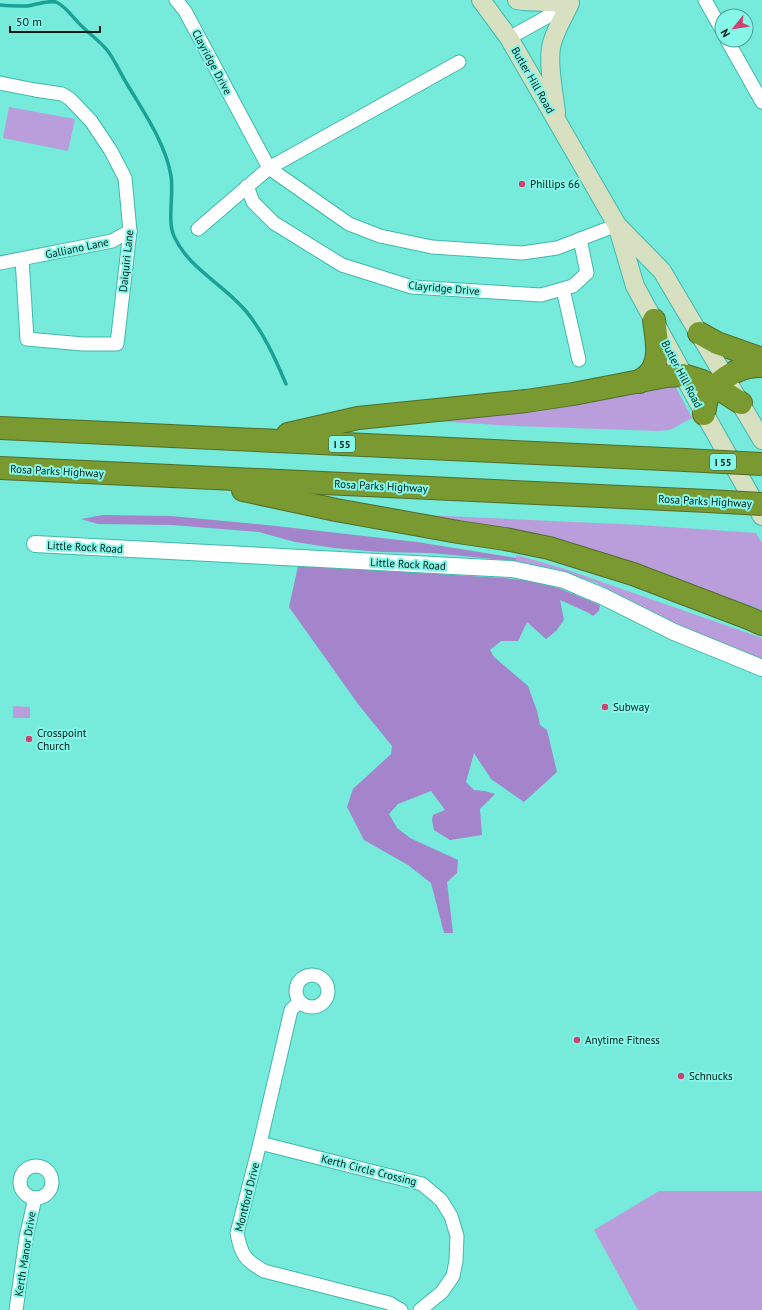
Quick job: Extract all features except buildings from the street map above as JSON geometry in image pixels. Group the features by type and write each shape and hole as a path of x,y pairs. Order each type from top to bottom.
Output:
{"highway":[{"path":"639,382 649,374 654,367 657,356 654,320"},
{"path":"699,333 717,343 762,359"},
{"path":"704,414 708,397 721,382 738,371 749,367 762,366"},
{"path":"261,440 358,418 526,401 573,394 666,376 683,375 702,381 721,382 741,403"},
{"name":"I 55","path":"0,428 762,464"},
{"name":"Rosa Parks Highway","path":"0,468 762,504"},
{"path":"181,477 336,510 505,539 548,548 633,574 758,621"}],"main road":[{"name":"Butler Hill Road","path":"481,0 509,38 617,225 635,286 704,414 762,516"},
{"path":"517,0 573,2 556,32 550,56 557,120"},
{"name":"Butler Hill Road","path":"617,225 662,271 699,333 721,382"},
{"path":"741,403 762,440"}],"street":[{"name":"Clayridge Drive","path":"176,0 185,11 269,168 349,224 380,236 448,249 522,253 556,248 617,225"},
{"path":"705,0 714,16"},
{"path":"509,38 573,2"},
{"path":"732,48 762,102"},
{"path":"198,229 269,168 459,62"},
{"name":"Daiquiri Lane","path":"0,83 62,94 70,99 91,121 111,151 125,178 130,231 117,344 83,344 28,339 22,259"},
{"name":"Clayridge Drive","path":"247,186 253,202 274,223 342,265 412,287 541,295 564,289 573,286 587,273 580,239"},
{"name":"Galliano Lane","path":"0,263 112,241 130,231"},
{"path":"564,289 579,360"},
{"name":"Little Rock Road","path":"35,544 523,571 564,580 609,599 674,632 762,668"},
{"name":"Montford Drive","path":"300,1001 291,1010 260,1144 237,1234 242,1254 252,1264 264,1271 389,1303 400,1310"},
{"name":"Kerth Circle Crossing","path":"260,1144 422,1184 441,1200 451,1216 457,1236 454,1276 442,1292 420,1310"},
{"name":"Kerth Manor Drive","path":"16,1310 26,1238 35,1198"}],"shaded area":[{"path":"9,107 75,119 68,151 3,138"},
{"path":"674,384 692,418 670,430 657,431 516,426 420,420"},
{"path":"103,515 171,516 267,525 417,542 516,558 516,561 431,553 381,552 334,548 295,542 259,532 172,525 98,524 81,519"},
{"path":"424,515 640,525 756,533 762,543 762,610 663,574 423,519"},
{"path":"516,555 562,568 762,638 762,660 683,627 596,583 555,569 516,561"},
{"path":"298,566 504,578 529,581 558,588 600,605 599,611 593,616 560,600 564,620 556,631 546,639 527,622 518,641 501,641 490,650 494,657 528,686 537,711 540,725 547,730 557,772 524,802 491,779 474,753 466,782 474,790 495,794 480,809 482,835 450,840 434,830 432,820 433,815 445,810 431,791 398,804 389,814 397,828 410,838 458,860 457,873 447,882 453,933 444,933 431,883 408,865 364,840 347,807 353,789 391,754 392,746 358,704 289,607"},
{"path":"13,706 30,707 30,718 13,718"},
{"path":"659,1191 762,1191 762,1310 638,1310 594,1230"}],"waterway":[{"path":"0,5 27,6 45,2 56,2 65,8 107,50 147,117 164,152 172,183 171,223 174,236 180,247 197,267 245,310 268,345 286,384"}],"place":[{"name":"Phillips 66","path":"522,184"},
{"name":"Subway","path":"605,707"},
{"name":"Crosspoint Church","path":"29,739"},
{"name":"Anytime Fitness","path":"577,1040"},
{"name":"Schnucks","path":"681,1076"}]}
